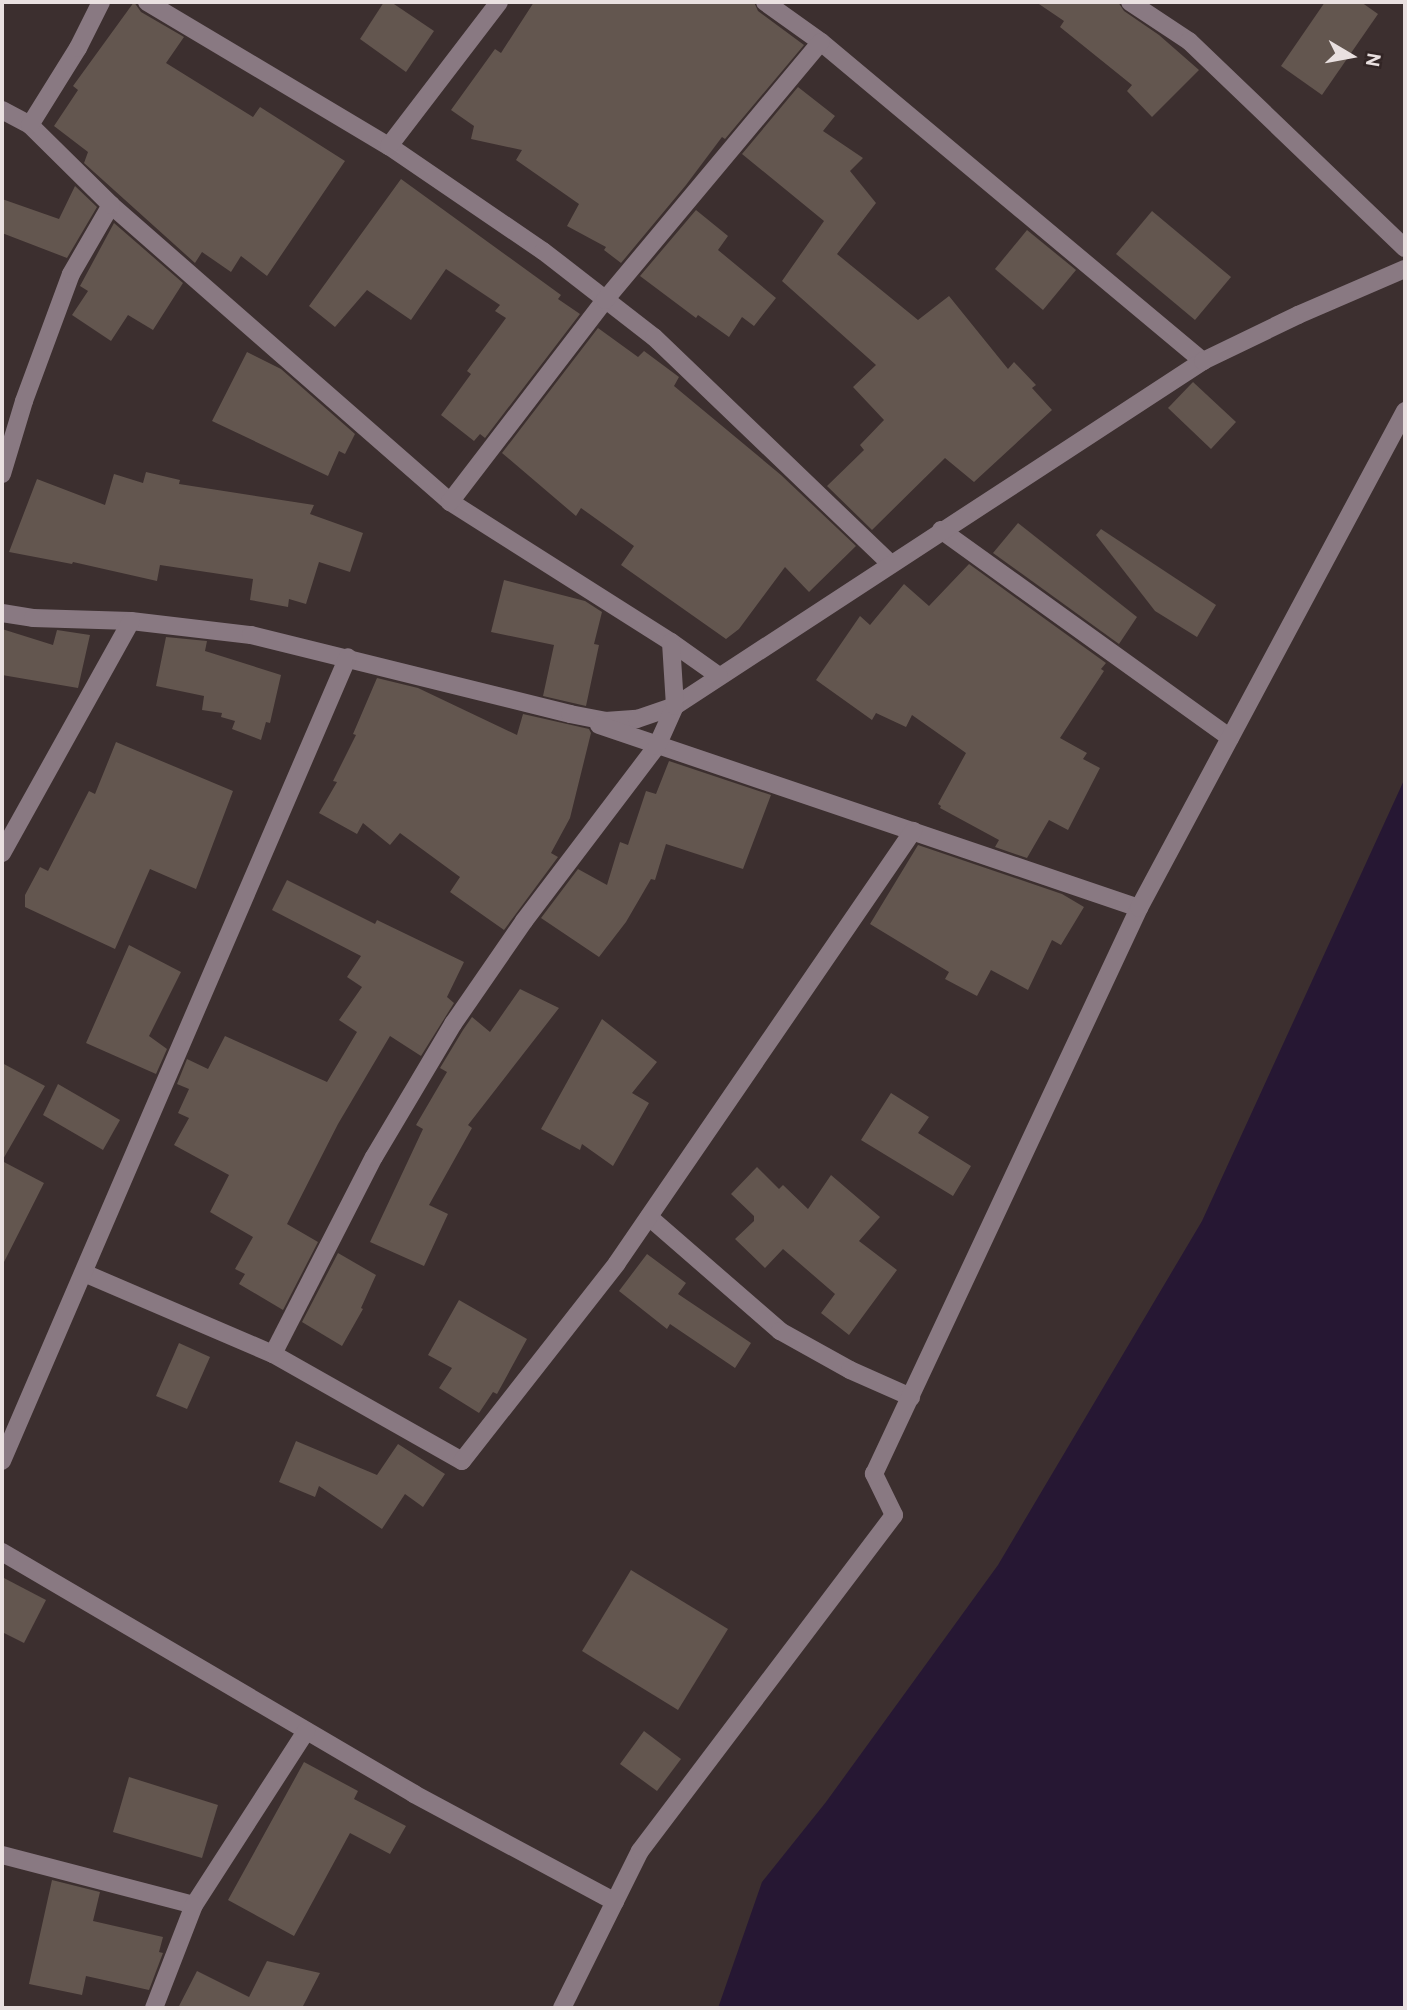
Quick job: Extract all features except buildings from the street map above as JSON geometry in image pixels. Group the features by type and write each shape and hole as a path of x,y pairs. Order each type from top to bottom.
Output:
{"street":[{"path":"30,125 78,48 101,2"},
{"path":"147,2 389,146 542,251 654,337 890,563"},
{"path":"389,146 499,2"},
{"path":"765,2 821,41 1203,361"},
{"path":"1130,2 1189,41 1405,248"},
{"path":"450,502 605,300 821,41"},
{"path":"2,110 30,125 111,205 450,502 671,642 719,676"},
{"path":"2,474 24,401 71,274 111,205"},
{"path":"2,613 33,618 131,621 251,635 570,714 605,721 637,719 675,706 890,563 1203,361 1298,315 1405,269"},
{"path":"562,2008 640,1851 894,1515 874,1474 1139,908 1405,411"},
{"path":"941,530 1230,738"},
{"path":"2,853 131,621"},
{"path":"273,1354 374,1157 453,1024 524,921 657,746 675,706 671,642"},
{"path":"2,1461 348,657"},
{"path":"570,714 657,746 1139,908"},
{"path":"84,1273 273,1354 462,1461 617,1264 913,831"},
{"path":"649,1217 780,1331 850,1370 911,1397"},
{"path":"2,1552 414,1794 615,1902"},
{"path":"154,2008 194,1905 306,1731"},
{"path":"2,1855 194,1905"}],"shaded area":[{"path":"1405,778 1405,2008 718,2008 762,1882 826,1802 998,1565 1202,1221"}]}
